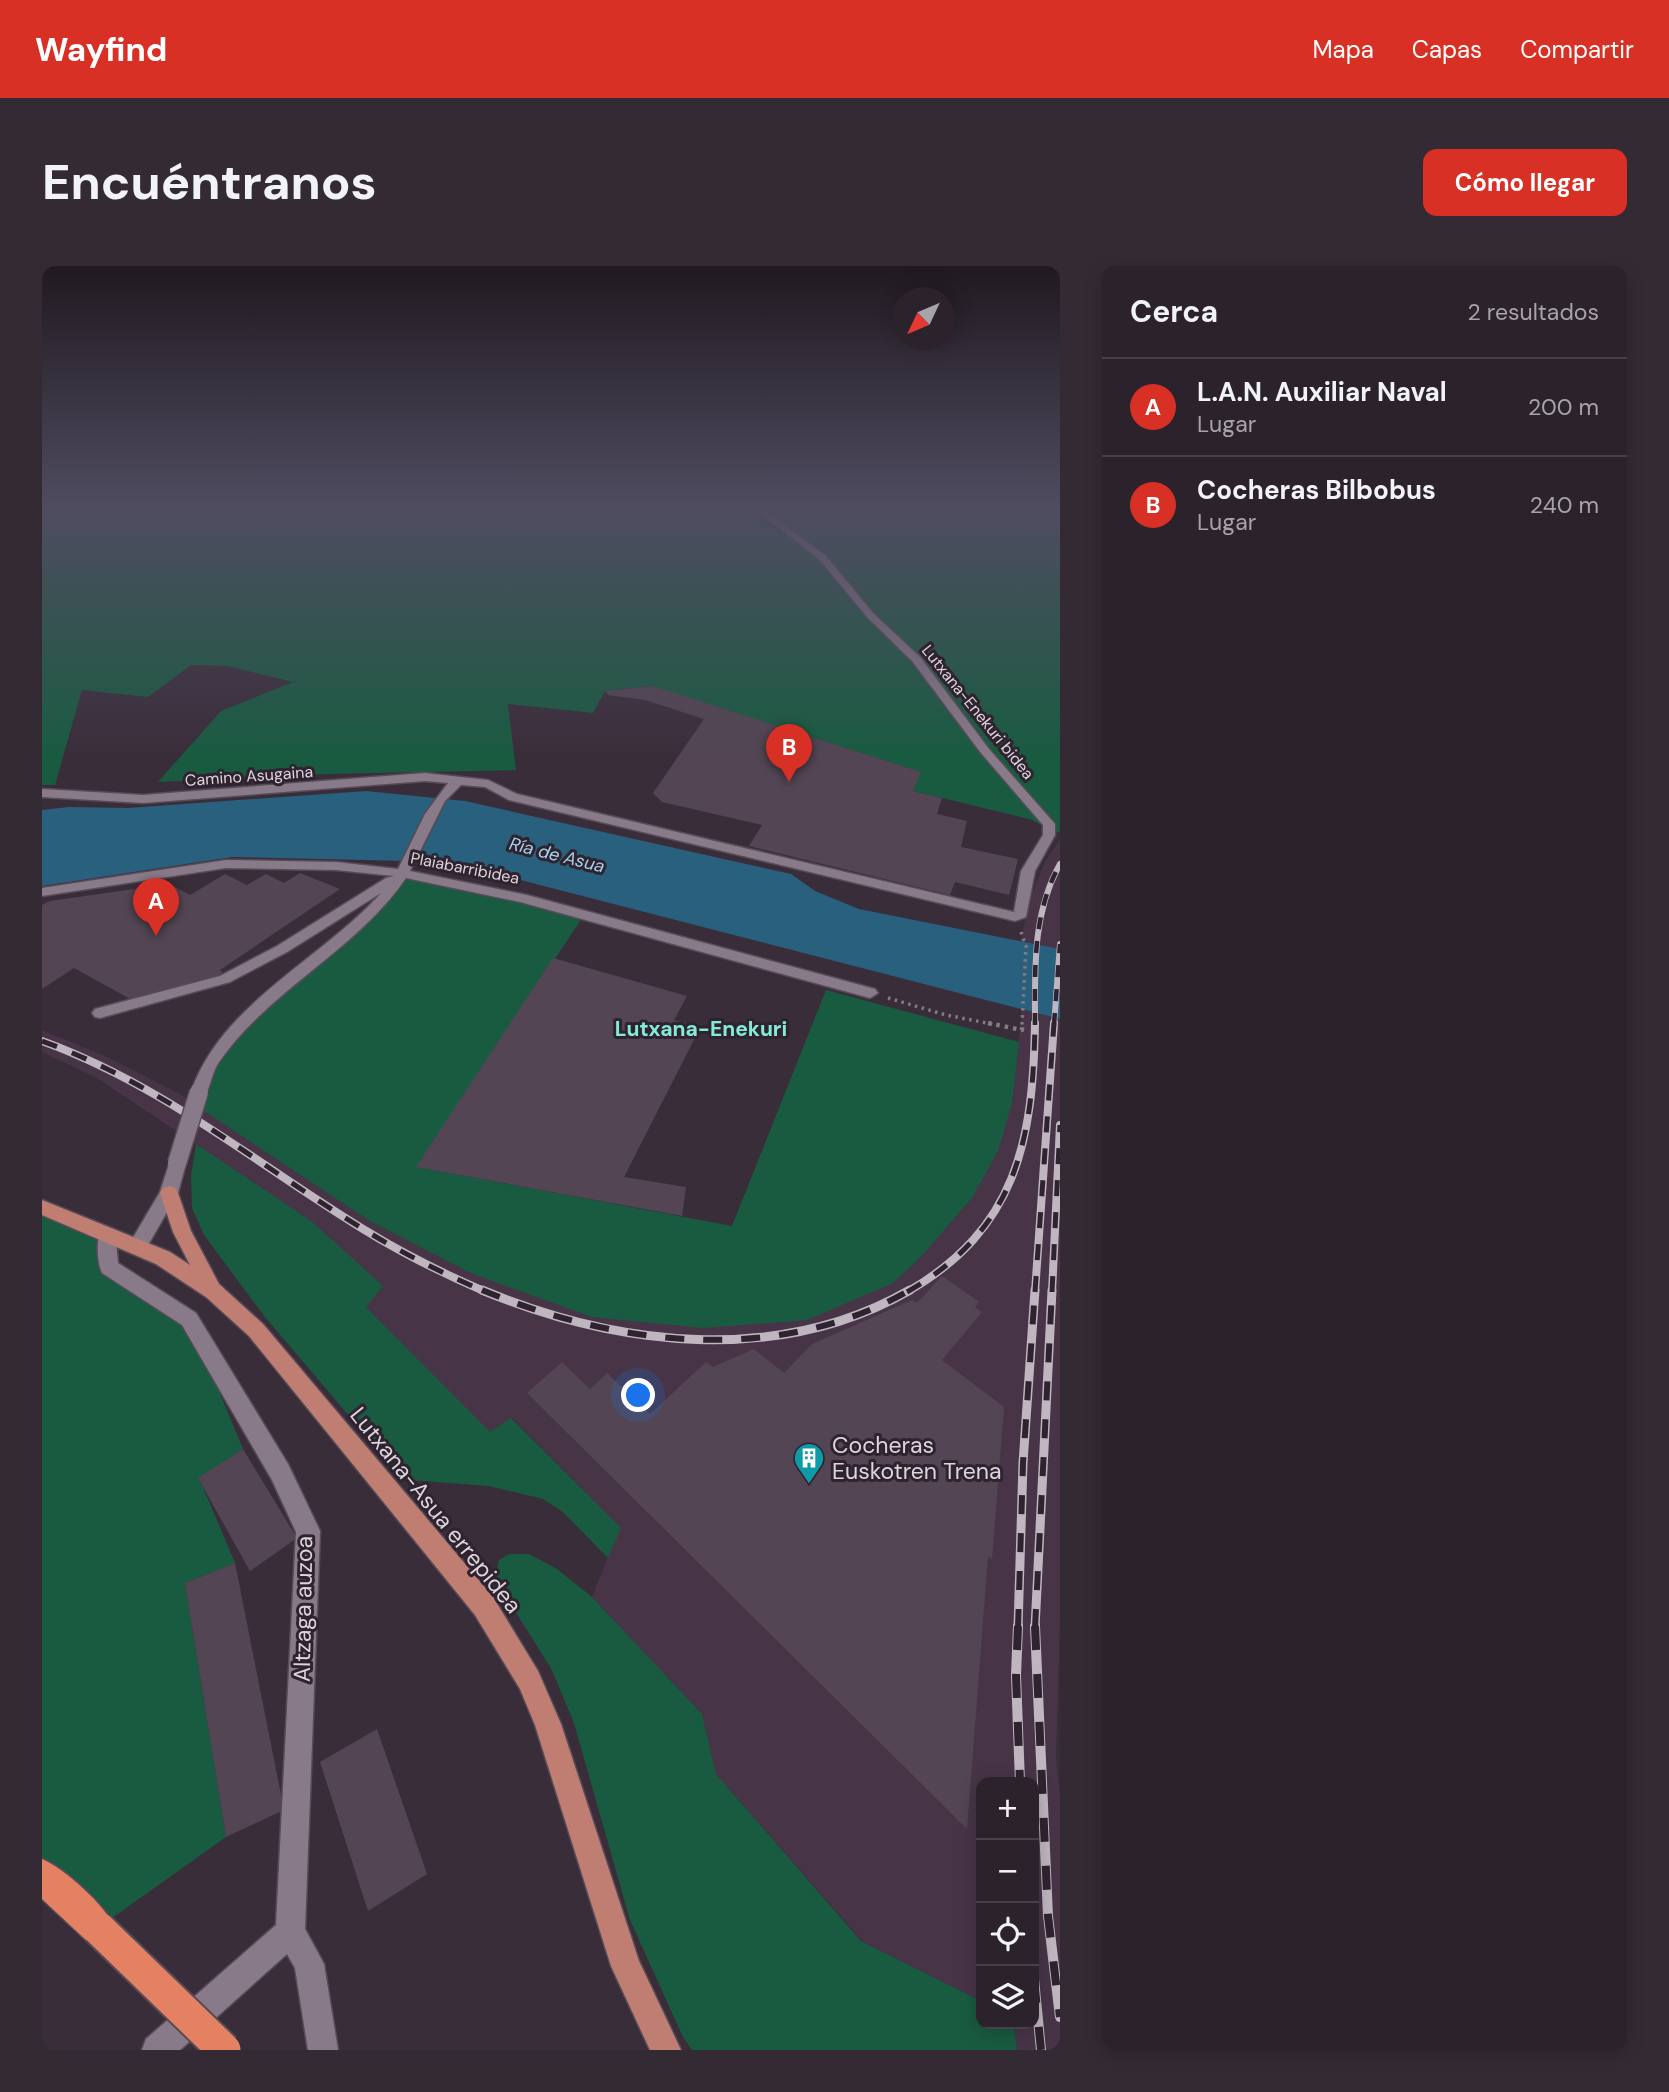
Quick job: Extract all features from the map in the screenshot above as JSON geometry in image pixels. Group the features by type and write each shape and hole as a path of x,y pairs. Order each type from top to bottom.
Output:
{"highway":[{"path":"42,1876 224,2050"}],"main road":[{"path":"169,1193 182,1232 213,1291"},
{"name":"Lutxana-Asua errepidea","path":"42,1207 163,1258 213,1291 256,1330 484,1606 528,1680 548,1724 626,1966 666,2050"}],"street":[{"name":"Lutxana-Enekuri bidea","path":"853,592 870,615 916,659 985,751 1055,825"},
{"name":"Camino Asugaina","path":"42,793 142,799 425,777 488,784 513,797 1015,917 1021,914 1028,872 1055,825"},
{"path":"137,1246 169,1193 211,1060 232,1037 354,928 392,889 405,870 443,792 458,781"},
{"name":"Plaiabarribidea","path":"42,892 226,864 405,870 522,898 870,993"},
{"path":"100,1013 225,979 282,949 405,870"},
{"name":"Altzaga auzoa","path":"108,1235 109,1267 189,1319 280,1472 308,1531 290,1932"},
{"path":"157,2050 290,1932 309,1964 323,2050"}],"path":[{"path":"870,993 946,1016 1022,1030 1026,946 1020,931"}],"shaded area":[{"path":"1060,840 1060,949 1021,941 1028,904 1046,860"},
{"path":"1022,1010 1060,1019 1060,1617 1056,1758 1060,1796 1060,2050 1017,2050 1015,2029 1039,2029 1039,1777 976,1777 976,1998 862,1941 716,1774 702,1714 592,1597 620,1527 512,1418 490,1433 366,1307 311,1221 97,1078 42,1052 42,1030 107,1057 180,1094 370,1221 471,1273 893,1283 920,1258 972,1198 1012,1103"}],"green space":[{"path":"42,592 1060,592 1060,833 1029,819 913,791 920,772 652,686 605,691 593,713 508,704 516,770 326,774 158,782 221,711 293,682 227,666 191,665 148,697 82,690 55,785 42,785"},
{"path":"403,873 584,915 417,1167 732,1226 826,990 1019,1042 1012,1103 998,1151 972,1198 920,1258 893,1283 807,1320 703,1328 592,1317 471,1273 370,1221 203,1110 199,1092 211,1060"},
{"path":"196,1144 311,1221 383,1286 366,1307 490,1432 511,1418 621,1528 608,1558 563,1512 543,1499 489,1486 410,1480 396,1471 265,1317 204,1235 192,1208 191,1176"},
{"path":"42,1207 108,1235 109,1267 189,1319 243,1449 199,1478 235,1563 185,1583 226,1837 98,1928 42,1876"},
{"path":"510,1554 529,1554 557,1569 592,1597 702,1714 716,1774 861,1941 976,1998 976,2029 1015,2029 1017,2050 692,2050 683,2037 630,1920 574,1723 552,1670 500,1587 496,1574 499,1560"}],"water":[{"name":"Ría de Asua","path":"366,791 465,801 791,874 815,891 859,909 1060,949 1060,1019 451,862 232,857 42,886 42,810 69,807 128,808"}],"building":[{"path":"653,686 921,772 913,791 942,798 937,814 967,821 961,847 1018,859 1009,895 955,882 950,895 749,846 762,825 662,802 653,793 704,719 645,700 608,695 605,691"},
{"path":"300,873 340,889 220,970 224,975 132,1000 74,968 42,989 42,905 50,901 169,884 190,895 225,874 247,885 266,874 284,883"},
{"path":"553,958 687,996 674,1020 700,1028 624,1177 686,1187 682,1216 416,1167"},
{"name":"Cocheras Euskotren Trena","path":"942,1276 979,1302 975,1307 982,1312 942,1360 1004,1407 992,1559 988,1556 967,1829 527,1393 562,1362 590,1389 607,1373 650,1414 706,1362 713,1367 754,1349 784,1373 812,1344 912,1300 917,1303"},
{"path":"243,1449 297,1538 250,1571 198,1478"},
{"path":"235,1563 284,1810 226,1837 185,1583"},
{"path":"377,1729 427,1874 368,1911 320,1762"}],"railway":[{"path":"1035,1025 1040,922 1044,903 1060,864"},
{"path":"1054,1025 1060,944"},
{"path":"910,1290 944,1267 973,1240 995,1210 1012,1178 1023,1143 1030,1106 1035,1023"},
{"path":"1035,1292 1054,1023"},
{"path":"42,1041 86,1059 168,1102 378,1238 423,1263 486,1292"},
{"path":"1052,1292 1060,1125"},
{"path":"482,1290 587,1324 642,1335 697,1339 752,1338 806,1330 859,1314 910,1290"},
{"path":"1018,1628 1023,1463 1035,1290"},
{"path":"1035,1627 1052,1290"},
{"path":"1018,1626 1016,1675 1020,1777"},
{"path":"1035,1627 1048,1916 1060,2017"},
{"path":"1039,2029 1041,2050"}],"place":[{"name":"Cocheras Bilbobus","path":"789,782"},
{"name":"L.A.N. Auxiliar Naval","path":"156,936"},
{"name":"Cocheras Euskotren Trena","path":"809,1485"}],"district":[{"name":"Lutxana-Enekuri","path":"701,1029"}]}
